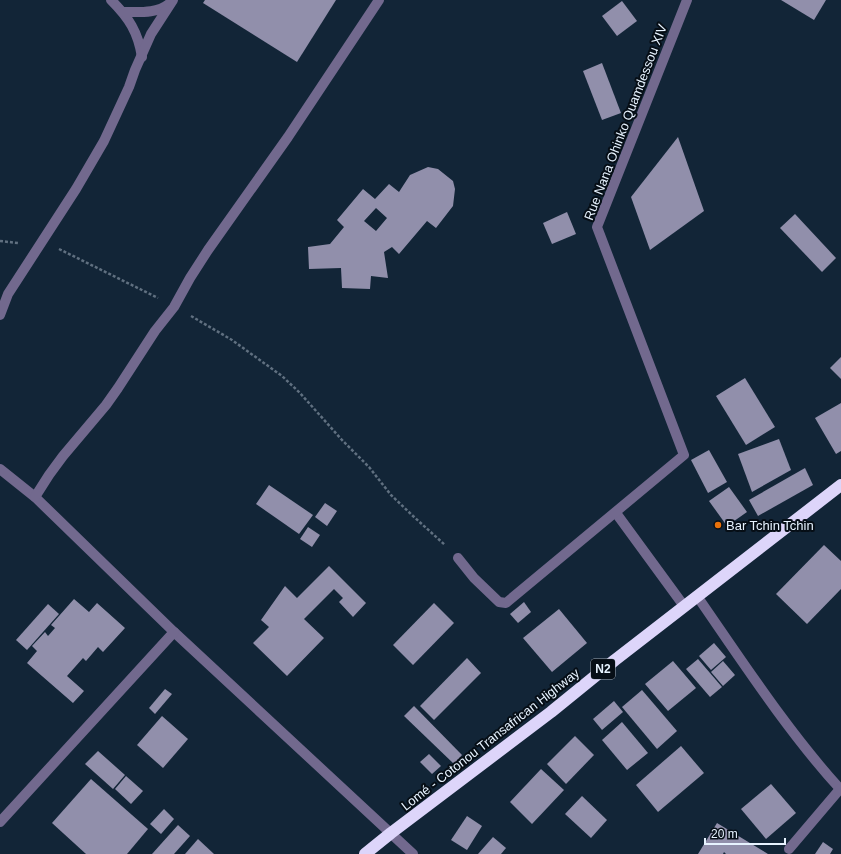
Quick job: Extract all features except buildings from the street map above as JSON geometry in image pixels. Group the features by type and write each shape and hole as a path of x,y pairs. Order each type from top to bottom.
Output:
{"highway":[{"name":"Lomé - Cotonou Transafrican Highway","path":"365,854 391,832 551,712 615,660 841,485"}],"street":[{"path":"111,0 123,12 134,28 141,52 143,66 135,70"},
{"path":"123,12 147,12 169,5 173,0"},
{"path":"0,315 8,294 76,189 104,141 151,34 173,0"},
{"path":"35,497 63,456 102,410 118,388 174,307 208,250 288,137 379,0"},
{"name":"Rue Nana Ohinko Quamdessou XIV","path":"616,513 684,455 597,227 687,0"},
{"path":"0,469 35,497 174,632 413,854"},
{"path":"458,558 474,578 499,602 506,603 616,513 684,606"},
{"path":"697,596 767,696 806,748 840,789 789,849"},
{"path":"0,822 174,632"}],"path":[{"path":"43,240 201,321 232,340 282,376 300,393 342,440 369,467 391,495 458,558"}],"place":[{"name":"Bar Tchin Tchin","path":"718,525"}]}
